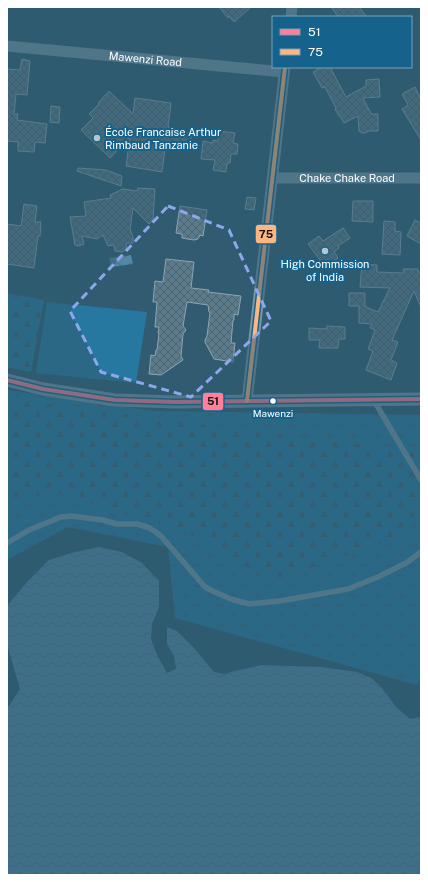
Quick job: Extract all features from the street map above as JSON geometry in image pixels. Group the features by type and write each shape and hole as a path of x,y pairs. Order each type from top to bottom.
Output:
{"street":[{"name":"Mawenzi Road","path":"7,46 285,70 247,401"},
{"name":"Chake Chake Road","path":"273,178 421,178"},
{"path":"7,380 43,389 115,400 176,402 421,399"}],"lane":[{"path":"372,399 421,480"},
{"path":"7,543 29,530 61,517 71,516 103,520 116,524 137,524 150,528 161,536 205,587 231,599 249,604 280,601 348,589 378,577 406,563 421,552"}],"highlighted area":[{"path":"168,206 229,230 271,321 191,397 101,372 70,311"}],"green space":[{"path":"7,293 44,300 31,372 7,367"},
{"path":"47,302 147,312 136,383 36,373"},
{"path":"7,390 155,411 421,415 421,678 417,685 175,618 168,547 68,527 7,560"},
{"path":"7,399 421,452 421,496 408,534 272,581 185,532 53,492 7,503"}],"water":[{"path":"131,255 133,264 111,267 109,258"},
{"path":"99,547 122,552 142,563 159,581 159,607 152,624 151,639 157,655 167,673 176,669 174,656 167,644 167,627 177,631 214,672 223,674 261,665 321,667 357,672 371,678 380,686 397,708 410,719 421,717 421,875 7,875 7,707 20,689 7,644 7,606 27,582 49,560 71,553"}],"building":[{"path":"219,7 251,7 234,22 229,16 228,18"},
{"path":"331,7 359,7 366,16 337,16"},
{"path":"22,59 30,61 27,95 16,94 14,114 18,114 17,120 47,124 45,143 35,142 34,152 18,151 18,142 7,141 7,69 20,70"},
{"path":"320,68 331,68 346,97 366,86 366,80 379,79 380,97 363,98 371,114 378,114 378,131 367,131 366,133 362,133 359,131 358,116 344,123 335,109 336,108 325,87 322,88 313,72"},
{"path":"415,87 421,99 421,140 402,109 408,105 402,94"},
{"path":"109,91 133,114 135,98 171,103 168,127 192,134 188,148 179,143 166,142 162,172 126,166 130,137 110,158 81,130 93,118 89,114"},
{"path":"51,106 60,107 59,123 50,122"},
{"path":"219,131 235,133 233,143 238,144 237,154 231,154 230,163 227,163 226,172 213,170 215,160 201,159 203,141 213,143 213,140 218,141"},
{"path":"78,168 106,170 122,176 121,186 77,171"},
{"path":"138,188 155,189 153,220 149,224 133,208 130,229 133,237 133,243 126,243 127,249 122,252 115,251 114,245 108,246 103,235 97,239 82,236 84,244 79,246 75,245 70,217 86,216 84,202 111,198 110,195 123,189 137,191"},
{"path":"247,197 256,198 254,210 245,209"},
{"path":"353,201 373,201 373,222 352,221"},
{"path":"24,204 37,206 35,222 41,222 34,268 7,264 7,224 21,226"},
{"path":"180,206 207,210 203,236 200,235 198,239 194,240 182,238 182,234 176,233"},
{"path":"415,220 421,223 421,244 407,236"},
{"path":"384,221 395,222 395,231 401,232 400,255 382,254"},
{"path":"343,228 350,238 338,246 339,248 334,252 338,258 326,268 323,268 318,261 320,260 308,244 319,236 323,241"},
{"path":"166,259 194,262 191,288 209,290 208,292 241,296 238,315 234,314 233,320 231,343 235,343 233,362 214,359 205,342 210,313 208,305 187,302 183,326 186,330 183,334 181,356 183,360 161,375 149,374 151,355 155,356 159,333 159,327 155,327 157,302 153,302 155,281 163,282"},
{"path":"362,264 377,265 377,272 404,273 403,269 418,269 418,272 421,272 421,307 414,291 392,340 398,342 391,360 397,363 391,380 366,370 373,351 368,349 375,330 370,328 372,324 359,323 359,306 349,306 349,293 365,293 364,306 378,312 390,288 360,287"},
{"path":"327,326 345,327 345,339 339,339 338,348 319,348 320,340 309,340 309,328 327,329"}],"transit line":[{"name":"75","path":"247,401 285,68"},
{"name":"51","path":"7,380 43,389 115,400 176,402 421,399"}],"place":[{"name":"École Francaise Arthur Rimbaud Tanzanie","path":"97,138"},
{"name":"High Commission of India","path":"325,251"},
{"name":"Mawenzi","path":"273,401"}]}
